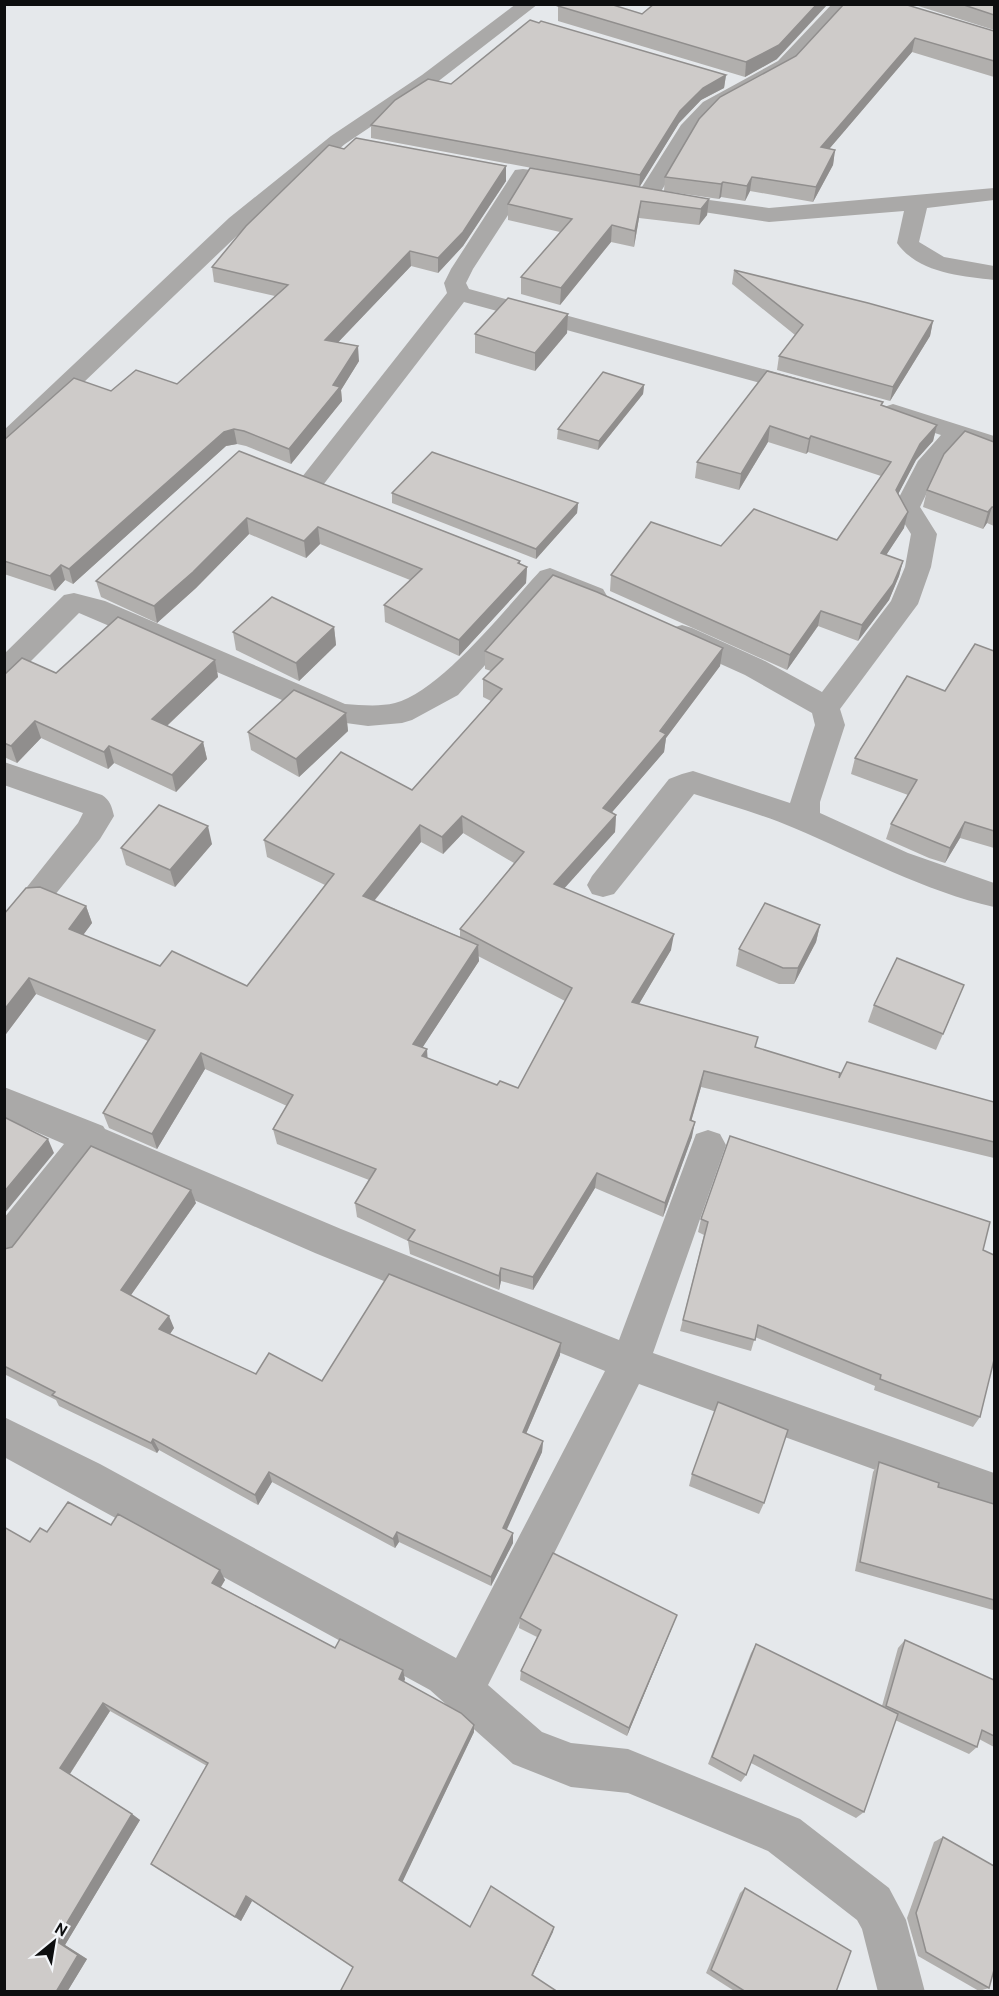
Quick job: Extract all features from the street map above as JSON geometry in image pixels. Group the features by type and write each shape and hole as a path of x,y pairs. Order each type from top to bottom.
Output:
{"street":[{"path":"646,198 687,129 710,105 785,65 843,4"},
{"path":"4,444 237,223 338,140 526,14"},
{"path":"723,78 745,85"},
{"path":"338,140 361,144"},
{"path":"500,171 545,180"},
{"path":"459,293 455,283 462,269 523,175"},
{"path":"624,194 769,215 917,203 994,194"},
{"path":"917,203 908,243 916,253 930,261 994,273"},
{"path":"459,293 829,394"},
{"path":"311,483 459,293"},
{"path":"874,407 994,444"},
{"path":"825,708 904,604 918,567 924,534 907,507 927,467 958,432"},
{"path":"4,671 83,594 95,608 341,714 368,716 402,713 448,688 540,572 615,605"},
{"path":"658,624 755,668 806,695 825,708 830,725 805,802 804,819"},
{"path":"4,773 97,807 99,816 89,831 39,892"},
{"path":"603,885 680,787 693,782 804,819 830,833 936,878 994,895"},
{"path":"4,1102 91,1137 328,1241 630,1363 994,1493"},
{"path":"4,1246 91,1137"},
{"path":"463,1689 630,1363 708,1144"},
{"path":"4,1436 86,1478 445,1675 528,1749 571,1765 628,1771 783,1835 873,1904 883,1920 902,1992"}],"building":[{"path":"561,4 610,4 642,14 654,4 817,4 779,45 746,62 558,6"},
{"path":"844,4 904,4 994,31 994,61 915,38 821,147 835,150 816,187 752,177 747,186 665,177 699,119 720,97 796,56"},
{"path":"961,4 994,4 994,15"},
{"path":"530,20 539,23 541,21 726,75 703,88 680,111 640,175 371,125 395,100 428,79 451,84"},
{"path":"356,138 506,166 463,232 438,258 410,251 325,340 358,346 333,385 340,387 289,449 244,431 234,429 224,432 69,569 61,565 50,576 4,561 4,440 74,378 111,391 136,370 177,384 288,285 212,267 246,226 329,145 344,149"},
{"path":"530,168 709,199 701,209 641,201 635,231 612,225 561,288 521,277 572,219 508,204"},
{"path":"734,270 933,321 893,387 779,356 803,325"},
{"path":"508,298 568,314 535,353 475,334"},
{"path":"767,371 883,402 881,405 937,425 920,444 896,490 908,512 881,553 903,561 893,584 862,625 821,611 790,655 611,575 651,522 721,546 754,509 837,540 891,462 811,436 809,439 770,426 741,474 697,462"},
{"path":"603,372 644,385 599,441 558,429"},
{"path":"965,431 994,442 994,507 988,512 927,490 944,454"},
{"path":"239,451 520,561 518,563 527,567 459,640 384,605 422,569 318,527 304,541 247,518 193,572 154,606 96,581"},
{"path":"432,452 578,503 536,549 392,493"},
{"path":"553,575 723,648 660,731 666,734 603,808 616,815 554,884 674,934 632,1002 758,1037 755,1047 840,1073 839,1078 847,1062 994,1102 994,1142 704,1071 690,1120 695,1122 665,1203 597,1173 533,1277 501,1268 499,1276 408,1240 415,1230 355,1203 376,1169 273,1129 293,1095 201,1053 152,1134 103,1113 155,1030 29,978 4,1010 4,914 26,888 40,887 86,906 69,929 160,966 172,951 247,986 334,874 264,840 341,752 412,790 502,689 483,679 503,659 485,651","holes":["462,816 524,852 460,929 572,988 518,1088 500,1081 497,1085 422,1056 427,1049 413,1044 478,945 363,896 420,825 442,837"]},
{"path":"272,597 334,627 296,663 233,632"},
{"path":"118,617 215,660 152,719 203,742 172,775 109,746 104,752 35,721 11,746 4,743 4,675 22,658 56,673"},
{"path":"975,644 994,651 994,831 965,822 950,848 891,824 917,780 855,758 907,676 945,691"},
{"path":"294,690 346,713 296,759 248,732"},
{"path":"159,805 208,826 170,870 121,848"},
{"path":"765,903 820,925 798,968 783,968 739,949"},
{"path":"897,958 964,985 943,1034 874,1005"},
{"path":"4,1117 48,1139 4,1192"},
{"path":"730,1136 990,1222 983,1250 994,1255 994,1360 980,1417 880,1379 881,1375 758,1325 755,1340 683,1320 708,1222 701,1219"},
{"path":"91,1146 191,1190 121,1290 169,1316 159,1329 256,1374 269,1353 322,1381 389,1274 561,1343 523,1432 543,1441 503,1528 513,1533 491,1577 397,1532 393,1539 269,1472 255,1495 153,1439 151,1443 52,1395 55,1392 4,1366 4,1249 12,1247"},
{"path":"718,1402 788,1430 764,1503 692,1474"},
{"path":"879,1462 939,1483 938,1487 994,1504 994,1600 860,1562"},
{"path":"68,1502 111,1525 118,1514 220,1570 212,1583 335,1648 340,1639 403,1670 399,1679 461,1713 474,1725 399,1880 470,1927 491,1886 554,1927 532,1975 558,1992 340,1992 353,1967 246,1896 235,1917 151,1864 208,1763 103,1703 60,1768 132,1814 56,1941 78,1955 56,1992 4,1992 4,1527 30,1542 40,1528 47,1532"},
{"path":"553,1553 677,1615 629,1728 521,1671 541,1630 520,1618"},
{"path":"905,1640 994,1680 994,1736 982,1730 977,1747 886,1706"},
{"path":"756,1644 898,1714 864,1812 754,1755 746,1775 712,1757"},
{"path":"943,1837 994,1866 994,1970 989,1988 926,1952 916,1913"},
{"path":"745,1888 851,1951 836,1992 746,1992 711,1970"}]}
